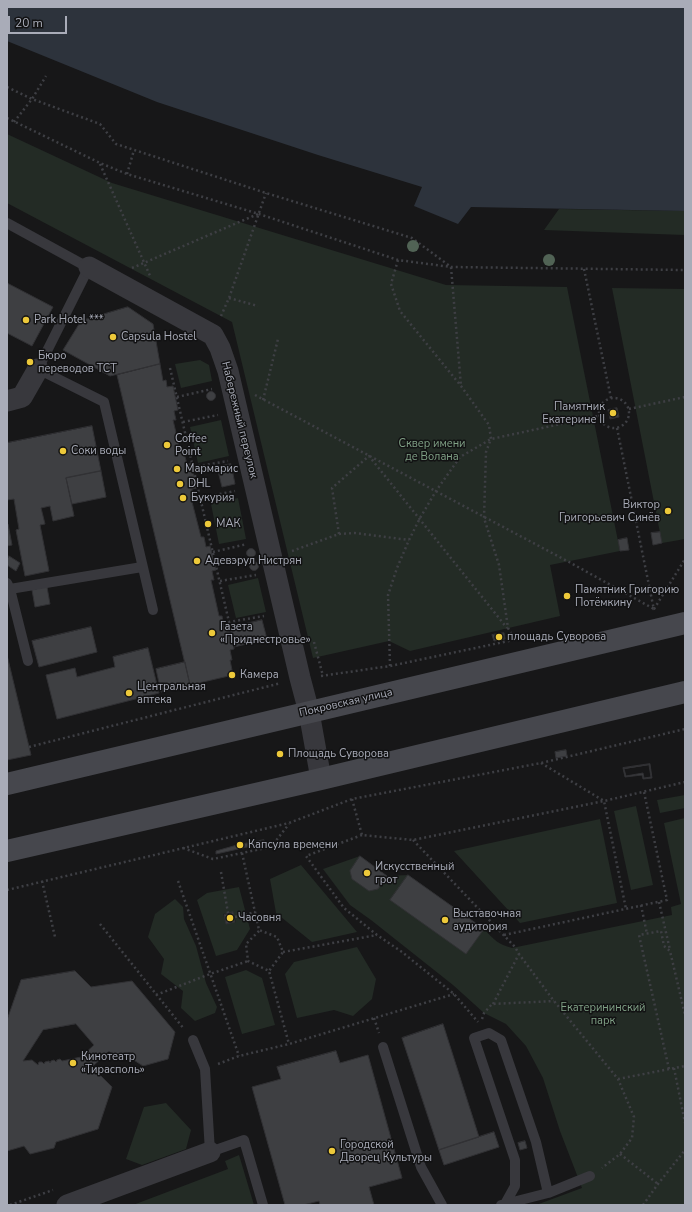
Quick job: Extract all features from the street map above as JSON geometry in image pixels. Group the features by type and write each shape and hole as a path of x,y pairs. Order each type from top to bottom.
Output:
{"main road":[{"name":"Покровская улица","path":"7,784 685,623"},
{"path":"7,851 321,779 685,692"}],"street":[{"path":"89,267 213,335"},
{"name":"Набережный переулок","path":"213,335 220,348 228,371 309,712 321,779"},
{"path":"7,401 22,397 38,368"},
{"path":"62,1197 210,1152"}],"lane":[{"path":"7,223 213,335"},
{"path":"89,267 38,368 104,402 153,610"},
{"path":"28,661 9,586 142,567"},
{"path":"502,1204 515,1186 515,1160 474,1038 489,1033 501,1040 536,1142 548,1193"},
{"path":"193,1040 205,1069 210,1152 244,1140 262,1205"},
{"path":"383,1047 421,1167 442,1205"},
{"path":"502,1204 548,1193 590,1176"}],"path":[{"path":"14,122 32,99 46,76"},
{"path":"7,87 32,99 100,124 116,144 266,193 412,238 451,267 461,386"},
{"path":"7,118 100,163 127,174 259,214 398,260 451,267 685,270"},
{"path":"127,174 134,150"},
{"path":"100,163 164,308"},
{"path":"213,335 229,298 266,193"},
{"path":"108,278 259,214"},
{"path":"398,260 391,284 400,312 461,386 489,425 490,439 486,452 484,518 499,564 508,628"},
{"path":"584,269 611,398"},
{"path":"229,298 258,306"},
{"path":"263,400 278,339"},
{"path":"170,368 229,622 266,616"},
{"path":"177,397 203,391"},
{"path":"254,395 569,562 654,610"},
{"path":"629,409 685,397"},
{"path":"611,398 618,398 625,402 629,409 628,418 624,425 617,428 609,428 602,423 598,416 599,408 603,402 611,398"},
{"path":"390,666 388,595 397,568 420,518 436,491 460,457 490,439 598,416"},
{"path":"183,422 206,417"},
{"path":"617,428 654,610"},
{"path":"369,456 508,628 515,639 517,646"},
{"path":"339,534 332,488 369,456"},
{"path":"193,467 217,462"},
{"path":"200,498 236,491"},
{"path":"292,551 339,534 356,532 409,540"},
{"path":"213,552 239,546"},
{"path":"654,610 685,559"},
{"path":"220,581 246,577"},
{"path":"646,611 662,608"},
{"path":"29,747 300,678 390,666 546,633"},
{"path":"7,890 289,823 352,799 541,763 685,729"},
{"path":"541,763 604,801 626,909"},
{"path":"519,954 492,1004 484,1013 480,1024 454,994 344,908 306,856 362,835 413,840 604,801 685,782"},
{"path":"504,935 667,900 644,792"},
{"path":"352,799 362,835"},
{"path":"182,848 213,860 271,847 289,823"},
{"path":"413,840 515,947 554,1001 618,1079 634,1117 632,1138 620,1154 590,1176"},
{"path":"242,853 260,930"},
{"path":"221,872 228,913"},
{"path":"42,881 55,937"},
{"path":"178,881 239,1056"},
{"path":"659,902 685,1015"},
{"path":"641,905 647,934"},
{"path":"235,917 255,912"},
{"path":"100,924 193,1040"},
{"path":"260,930 278,937 283,952"},
{"path":"248,961 246,944 260,930"},
{"path":"668,1069 639,935 661,931 664,946 670,951"},
{"path":"269,971 283,952 377,934"},
{"path":"156,994 248,961 269,971 289,1044"},
{"path":"205,1069 239,1056 289,1044 454,994"},
{"path":"492,1004 554,1001"},
{"path":"618,1079 685,1066"},
{"path":"674,1068 685,1122"},
{"path":"643,1205 685,1150"},
{"path":"620,1154 658,1184"},
{"path":"10,1205 62,1197"}],"green space":[{"name":"Сквер имени де Волана","path":"7,134 112,183 446,285 567,287 620,551 550,565 560,616 410,651 389,641 313,658 232,322 7,203"},
{"path":"559,209 685,211 685,235 544,230"},
{"path":"612,288 685,289 685,539 662,543"},
{"path":"200,360 209,365 212,381 181,388 175,364"},
{"path":"221,420 229,456 198,463 190,427"},
{"path":"238,498 246,539 219,544 211,504"},
{"path":"258,578 266,612 236,618 228,585"},
{"path":"685,795 685,808 660,813 657,800"},
{"path":"636,806 653,885 631,890 614,811"},
{"name":"Екатерининский парк","path":"685,818 685,1205 536,1205 582,1188 560,1131 543,1078 526,1046 506,1024 484,1013 453,985 350,905 323,869 360,856 387,876 408,875 484,929 496,941 512,948 672,915 671,907 681,904 664,823"},
{"path":"600,819 617,903 520,923 454,851"},
{"path":"301,865 357,932 312,942 276,913 270,879"},
{"path":"239,887 250,929 237,950 216,956 197,900 207,893","holes":["233,912 236,922 226,924 223,914"]},
{"path":"175,899 183,907 184,919 196,946 206,983 217,1007 215,1013 195,1021 181,1008 183,991 161,974 164,959 148,937 155,914"},
{"path":"357,947 376,979 372,999 353,1016 334,1010 297,1018 285,974 294,962"},
{"path":"246,970 262,978 275,1025 242,1034 225,977"},
{"path":"166,1103 191,1130 186,1149 142,1165 126,1159 144,1107"},
{"path":"239,1155 254,1205 133,1205 228,1169 225,1161"}],"shaded area":[{"path":"7,7 685,7 685,211 471,207 458,224 414,206 422,187 318,155 157,102 7,41"}],"building":[{"name":"Park Hotel ***","path":"7,283 53,307 32,346 7,333"},
{"name":"Capsula Hostel","path":"128,307 153,324 160,364 110,376 63,350 81,321"},
{"path":"160,364 163,381 166,380 167,387 173,386 178,410 174,411 176,420 173,420 181,454 184,453 187,464 191,463 197,488 192,489 194,497 191,498 201,537 204,537 206,547 210,546 216,570 212,571 214,580 211,580 219,616 222,616 224,626 229,625 234,649 230,650 233,675 190,685 117,375"},
{"path":"209,392 213,392 215,396 213,400 209,400 207,398 207,394"},
{"name":"Памятник Екатерине II","path":"617,408 619,417 610,419 608,410"},
{"path":"92,426 101,471 66,478 74,516 53,521 50,506 41,508 45,524 40,525 49,571 25,576 16,530 19,529 14,499 7,500 7,443"},
{"path":"231,464 235,484 222,487 217,467"},
{"path":"101,471 106,497 72,504 66,478"},
{"path":"7,524 12,545 7,546"},
{"path":"660,532 662,543 653,545 651,533"},
{"path":"627,538 629,550 620,551 618,540"},
{"path":"249,549 253,549 255,553 253,557 249,557 247,555 247,551"},
{"path":"9,556 20,563 16,571 7,565"},
{"path":"252,562 256,562 258,566 256,570 252,570 250,568 250,564"},
{"path":"47,587 50,604 35,607 32,590"},
{"path":"262,620 267,639 234,647 229,628"},
{"path":"91,627 97,652 39,667 32,641"},
{"path":"504,633 505,639 494,641 492,635"},
{"path":"148,648 159,693 57,719 46,675 75,668 77,677 115,667 113,657"},
{"path":"7,655 31,755 7,760"},
{"path":"185,662 190,685 161,692 156,669"},
{"path":"566,750 567,756 556,758 555,752"},
{"path":"650,764 652,778 643,779 642,775 625,777 623,768","holes":["649,765 651,777 644,778 643,773 626,776 624,769"]},
{"path":"264,840 265,843 216,854 216,851"},
{"name":"Искусственный грот","path":"360,856 387,876 378,889 369,891 352,879 350,871"},
{"name":"Выставочная аудитория","path":"408,875 484,929 466,954 390,900"},
{"name":"Часовня","path":"233,912 235,922 226,924 224,915"},
{"name":"Кинотеатр «Тирасполь»","path":"75,971 91,987 132,981 175,1032 168,1059 143,1066 123,1053 116,1059 109,1051 92,1067 112,1087 98,1129 56,1142 54,1148 30,1154 24,1146 7,1151 7,1020 21,980","holes":["76,1024 94,1045 81,1057 62,1061 60,1059 56,1062 54,1060 50,1063 49,1061 45,1062 44,1064 39,1062 38,1065 32,1060 23,1061 43,1030"]},
{"path":"443,1024 479,1137 439,1150 402,1038"},
{"name":"Городской Дворец Культуры","path":"336,1051 340,1063 368,1055 402,1178 369,1187 374,1205 320,1205 319,1201 303,1205 285,1205 252,1087 281,1079 277,1067"},
{"path":"494,1132 499,1147 444,1165 439,1150"},
{"path":"525,1141 527,1148 520,1150 518,1143"}],"place":[{"name":"Park Hotel ***","path":"26,320"},
{"name":"Capsula Hostel","path":"113,337"},
{"name":"Бюро переводов ТСТ","path":"30,362"},
{"name":"Памятник Екатерине II","path":"613,413"},
{"name":"Coffee Point","path":"167,445"},
{"name":"Соки воды","path":"63,451"},
{"name":"Мармарис","path":"177,469"},
{"name":"DHL","path":"180,484"},
{"name":"Букурия","path":"183,498"},
{"name":"Виктор Григорьевич Синёв","path":"668,511"},
{"name":"МАК","path":"208,524"},
{"name":"Адевэрул Нистрян","path":"197,561"},
{"name":"Памятник Григорию Потёмкину","path":"567,596"},
{"name":"Газета «Приднестровье»","path":"212,633"},
{"name":"площадь Суворова","path":"499,637"},
{"name":"Камера","path":"232,675"},
{"name":"Центральная аптека","path":"129,693"},
{"name":"Площадь Суворова","path":"280,754"},
{"name":"Капсула времени","path":"240,845"},
{"name":"Искусственный грот","path":"367,873"},
{"name":"Часовня","path":"230,918"},
{"name":"Выставочная аудитория","path":"445,920"},
{"name":"Кинотеатр «Тирасполь»","path":"73,1063"},
{"name":"Городской Дворец Культуры","path":"332,1151"}]}
